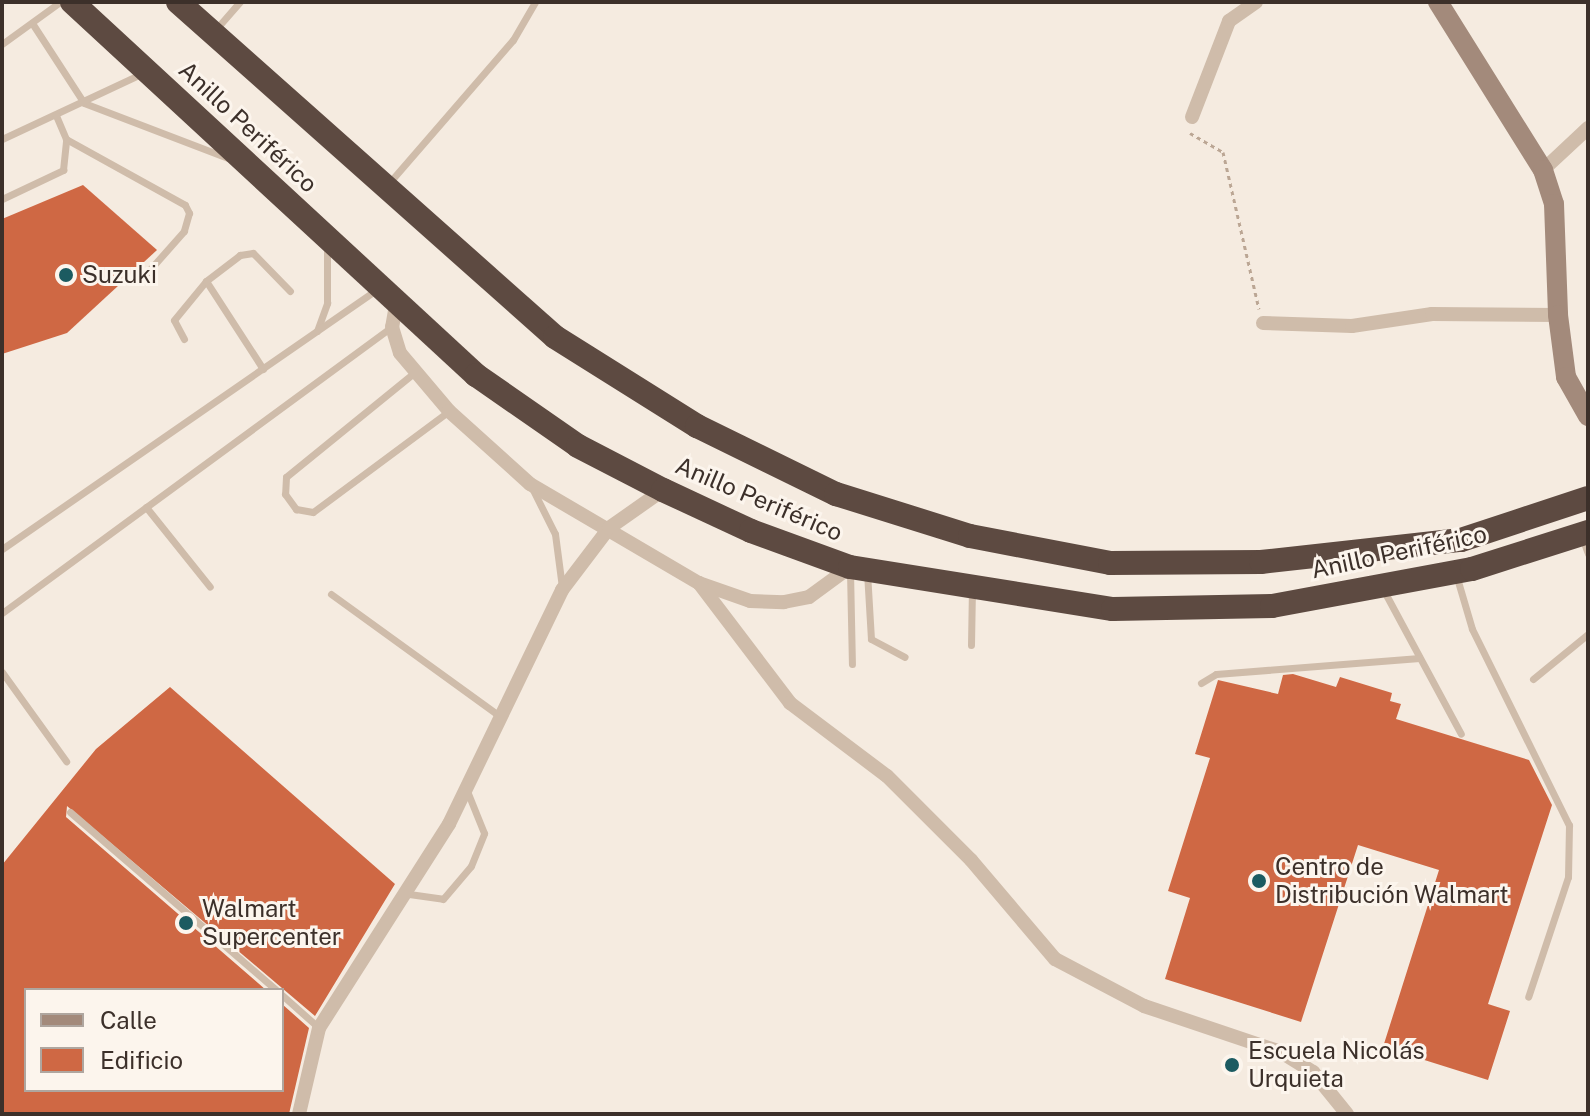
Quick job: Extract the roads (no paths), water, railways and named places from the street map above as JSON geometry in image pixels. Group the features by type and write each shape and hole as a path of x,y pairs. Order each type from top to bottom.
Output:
{"highway":[{"name":"Anillo Periférico","path":"72,2 378,288 394,316 578,446 751,531 859,568 1113,609 1272,606 1455,572 1586,540"},
{"name":"Anillo Periférico","path":"178,2 555,337 697,426 836,494 970,536 1110,563 1261,562 1461,540 1588,498"}],"main road":[{"path":"1438,2 1543,170 1554,204 1558,315 1566,377 1588,416"}],"street":[{"path":"1192,117 1229,21 1256,2"},
{"path":"1543,170 1588,128"},
{"path":"1263,323 1352,326 1432,314 1558,315"},
{"path":"394,316 400,353 449,411 530,484 699,583 750,601 784,602 809,597 859,568"},
{"path":"299,1114 319,1028 409,894 465,789 562,590 609,528 663,490"},
{"path":"699,583 790,703 887,776 971,860 1055,959 1144,1006 1281,1052 1313,1072 1347,1114"}],"lane":[{"path":"2,44 60,2"},
{"path":"213,33 240,2"},
{"path":"385,187 513,40 535,2"},
{"path":"32,23 84,103 250,167"},
{"path":"2,139 147,71"},
{"path":"2,199 63,170 66,139 56,115"},
{"path":"66,139 185,205 189,213 184,231 146,274"},
{"path":"317,332 327,303 327,239"},
{"path":"184,339 174,320 206,281 240,255 253,253 290,291"},
{"path":"206,281 263,369"},
{"path":"2,549 378,288"},
{"path":"2,613 146,507 394,316"},
{"path":"415,371 286,477 285,494 296,509 313,512 449,411"},
{"path":"530,484 555,534 562,590"},
{"path":"146,507 210,587"},
{"path":"859,568 871,639 905,657"},
{"path":"852,664 859,568"},
{"path":"1455,572 1472,629 1569,825 1568,877 1528,997"},
{"path":"1381,586 1461,734"},
{"path":"971,645 972,588"},
{"path":"331,594 501,717"},
{"path":"1533,679 1588,634"},
{"path":"1201,683 1216,674 1419,658"},
{"path":"2,672 66,761"},
{"path":"409,894 443,899 471,866 484,833 465,789"},
{"path":"70,812 274,988"},
{"path":"284,997 319,1028"}],"place":[{"name":"Suzuki","path":"66,275"},
{"name":"Centro de Distribución Walmart","path":"1259,881"},
{"name":"Walmart Supercenter","path":"186,923"},
{"name":"Escuela Nicolás Urquieta","path":"1232,1065"}]}
